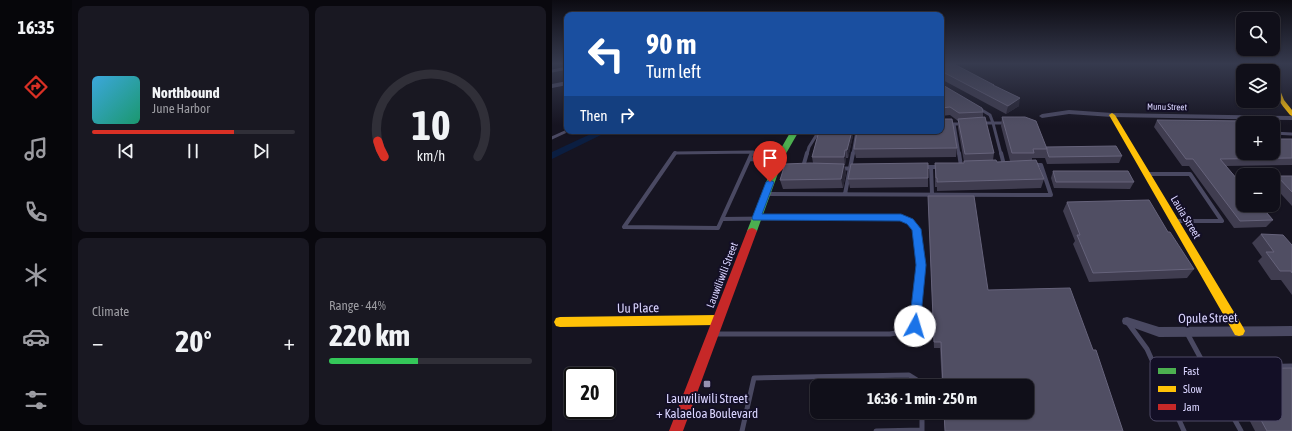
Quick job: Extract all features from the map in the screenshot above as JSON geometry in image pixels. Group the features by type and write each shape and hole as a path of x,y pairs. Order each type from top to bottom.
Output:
{"street":[{"path":"1280,95 1289,106 1292,114"},
{"name":"Munu Street","path":"1042,116 1069,112 1112,115 1236,117"},
{"name":"Lauia Street","path":"1112,115 1239,331"},
{"name":"Munu Street","path":"1280,118 1292,118"},
{"name":"Lauwiliwili Street","path":"676,431 779,160 786,144 793,134"},
{"name":"Uu Place","path":"560,322 717,320"},
{"name":"Opule Street","path":"1127,321 1159,332 1292,331"}],"lane":[{"path":"978,108 990,115 1004,165"},
{"path":"978,124 1008,123"},
{"path":"944,124 970,124"},
{"path":"954,124 961,166"},
{"path":"552,138 564,132"},
{"path":"1280,133 1292,134"},
{"path":"810,169 802,169 809,147 816,134"},
{"path":"845,194 856,134"},
{"path":"1280,135 1283,139"},
{"path":"753,152 750,159 718,228 624,228 675,153 753,152"},
{"path":"750,159 779,160"},
{"path":"996,165 1011,165"},
{"path":"766,194 1051,195 1041,165 1026,165"},
{"path":"917,167 946,166"},
{"path":"954,166 968,166"},
{"path":"932,167 932,194"},
{"path":"834,169 857,168"},
{"path":"1146,174 1190,174 1222,221 1175,221"},
{"path":"712,334 890,334 908,331 915,326 921,265 916,229 910,221 901,217 722,219"},
{"path":"1127,321 1147,349 1151,357"},
{"path":"1187,332 1200,357"},
{"path":"1282,366 1292,366"},
{"path":"742,431 754,378 909,375 915,379"},
{"path":"876,431 922,431 922,419"},
{"path":"1179,421 1184,431"},
{"path":"1235,421 1241,431"}],"water":[{"path":"591,134 603,134 552,159 552,152"}],"building":[{"path":"966,84 992,84 1020,98 1008,106"},
{"path":"944,86 982,108 983,112 959,113 950,107 944,108"},
{"path":"985,117 994,153 965,154 958,119"},
{"path":"1002,117 1025,117 1036,121 1047,149 1033,149 1034,153 1012,153"},
{"path":"944,119 952,119 957,148 854,149 856,134 944,134"},
{"path":"1157,120 1236,121 1236,159 1220,159 1236,178 1236,212 1266,212 1273,220 1240,221 1193,159 1186,159"},
{"path":"818,134 851,134 844,157 812,157"},
{"path":"1280,139 1292,139 1292,158 1280,158"},
{"path":"1116,146 1122,156 1049,157 1046,147"},
{"path":"996,160 997,162 1036,160 1044,179 937,182 935,163 964,163 964,161"},
{"path":"928,163 928,178 848,179 851,164"},
{"path":"785,164 844,164 841,179 780,180"},
{"path":"1053,171 1128,171 1134,182 1056,182"},
{"path":"1280,176 1292,176 1292,192 1280,179"},
{"path":"928,196 974,196 988,290 1070,288 1093,350 1096,350 1123,431 945,431 944,419 1034,419 1034,379 943,379 941,342 934,342"},
{"path":"1149,200 1168,232 1170,232 1194,269 1093,273 1077,235 1080,235 1067,202"},
{"path":"1261,234 1283,235 1292,245 1292,273 1291,271 1280,271 1266,252 1274,252"},
{"path":"1282,368 1292,368 1292,431 1267,431 1262,421 1282,421"}],"traffic: fast":[{"path":"752,231 780,157 793,134"}],"traffic: slow":[{"path":"1280,97 1292,114"},
{"path":"1112,115 1239,331"},
{"path":"560,322 717,320"}],"traffic: jam":[{"path":"676,431 752,231"}],"place":[{"name":"Lauwiliwili Street + Kalaeloa Boulevard","path":"707,384"}],"route":[{"path":"770,182 757,218 901,217 910,221 916,229 921,265 915,326"}]}
